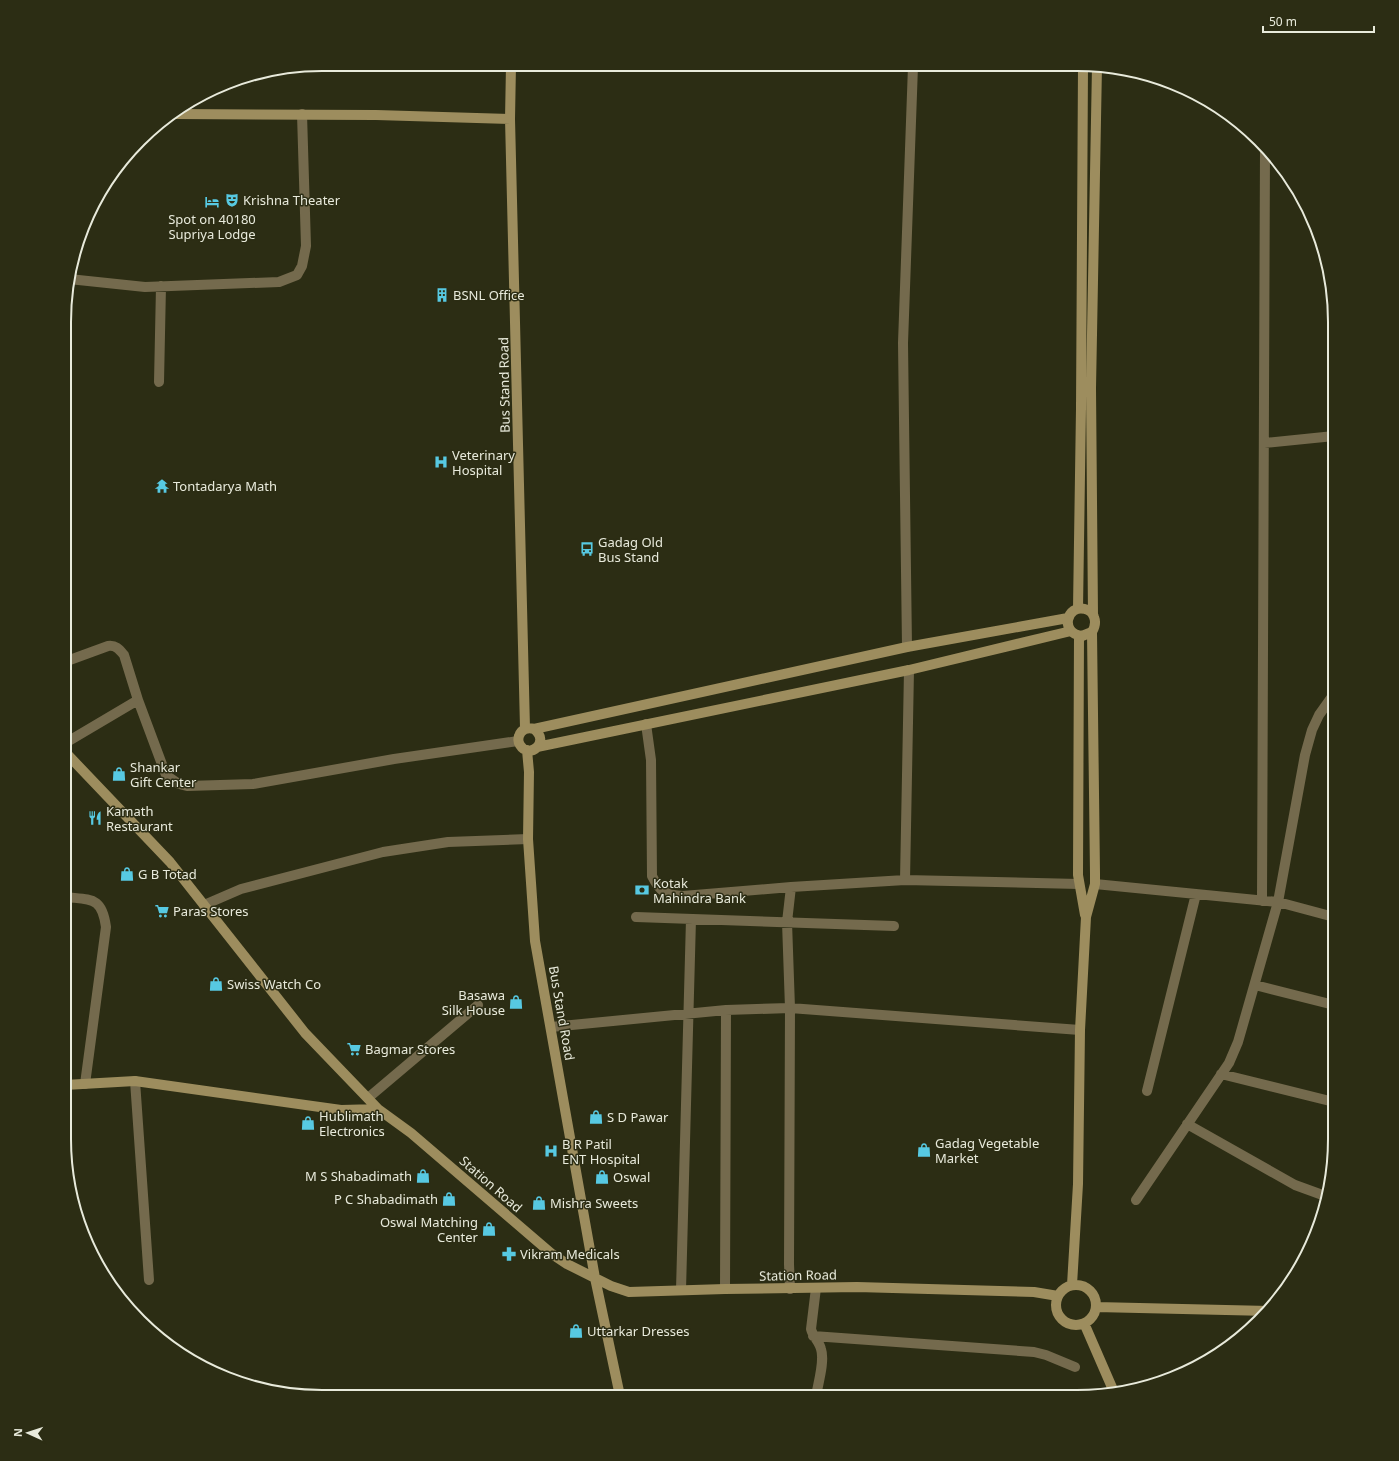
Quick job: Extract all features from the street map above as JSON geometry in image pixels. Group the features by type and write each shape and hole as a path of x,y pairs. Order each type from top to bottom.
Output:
{"main road":[{"name":"Bus Stand Road","path":"511,71 510,119 530,729"},
{"path":"1078,609 1083,71"},
{"path":"1072,1284 1078,1184 1080,1030 1086,917 1095,884 1092,632 1095,624 1093,615 1091,388 1097,72"},
{"path":"182,114 302,114 510,119"},
{"path":"1092,632 1086,636 1075,633 1068,627 1068,618 1070,614 1078,609 1086,609 1093,615"},
{"path":"1068,618 906,648 530,729 520,733 518,741 521,747 532,749 908,670 1075,633"},
{"path":"1075,633 1079,884 1086,917"},
{"path":"530,729 539,732 540,737 540,743 532,749"},
{"name":"Bus Stand Road","path":"532,749 529,772 528,839 535,941 595,1278 619,1390"},
{"name":"Station Road","path":"71,759 170,862 304,1032 378,1109 411,1133 552,1254 567,1264 611,1286 629,1292 857,1287 1034,1292 1058,1296"},
{"path":"71,1085 135,1082 341,1110 378,1109"},
{"path":"1072,1284 1086,1287 1092,1292 1096,1299 1094,1314 1090,1320 1084,1324 1071,1324 1060,1316 1057,1310 1056,1303 1058,1296 1066,1287 1072,1284"},
{"path":"1096,1307 1259,1311"},
{"path":"1084,1324 1112,1387"}],"street":[{"path":"906,648 903,343 913,71"},
{"path":"75,280 145,287 279,282 297,275 302,266 306,246 302,114"},
{"path":"1262,901 1265,156"},
{"path":"159,382 161,286"},
{"path":"1264,442 1328,437"},
{"path":"71,659 96,649 114,645 120,650 124,656 138,700 166,775 179,784 187,786 253,784 394,759 518,741"},
{"path":"905,880 908,670"},
{"path":"71,740 138,700"},
{"path":"1136,1200 1229,1063 1238,1042 1278,902 1305,755 1312,730 1328,703"},
{"path":"646,724 651,760 652,876 658,888 668,895 683,896 791,887 905,880 1079,884"},
{"path":"204,905 241,889 383,852 448,842 528,839"},
{"path":"1095,884 1278,902 1328,915"},
{"path":"790,1289 790,1008 787,922 791,887"},
{"path":"1147,1091 1196,894"},
{"path":"71,897 87,899 100,906 104,914 106,927 85,1084"},
{"path":"636,917 894,926"},
{"path":"682,1290 691,919"},
{"path":"1255,984 1328,1003"},
{"path":"368,1098 478,1005"},
{"path":"551,1027 688,1013 790,1008 1080,1030"},
{"path":"726,1010 726,1289"},
{"path":"1221,1074 1328,1101"},
{"path":"135,1082 149,1280"},
{"path":"1187,1124 1295,1185 1321,1195"},
{"path":"816,1288 811,1329 813,1336 821,1349 822,1356 817,1390"},
{"path":"813,1336 1034,1352 1046,1355 1075,1368"}],"place":[{"name":"Krishna Theater","path":"232,200"},
{"name":"Spot on 40180 Supriya Lodge","path":"212,202"},
{"name":"BSNL Office","path":"442,295"},
{"name":"Veterinary Hospital","path":"441,462"},
{"name":"Tontadarya Math","path":"162,486"},
{"name":"Gadag Old Bus Stand","path":"587,549"},
{"name":"Shankar Gift Center","path":"119,774"},
{"name":"Kamath Restaurant","path":"95,818"},
{"name":"G B Totad","path":"127,874"},
{"name":"Kotak Mahindra Bank","path":"642,890"},
{"name":"Paras Stores","path":"162,911"},
{"name":"Swiss Watch Co","path":"216,984"},
{"name":"Basawa Silk House","path":"516,1002"},
{"name":"Bagmar Stores","path":"354,1049"},
{"name":"S D Pawar","path":"596,1117"},
{"name":"Hublimath Electronics","path":"308,1123"},
{"name":"Gadag Vegetable Market","path":"924,1150"},
{"name":"B R Patil ENT Hospital","path":"551,1151"},
{"name":"M S Shabadimath","path":"423,1176"},
{"name":"Oswal","path":"602,1177"},
{"name":"P C Shabadimath","path":"449,1199"},
{"name":"Mishra Sweets","path":"539,1203"},
{"name":"Oswal Matching Center","path":"489,1229"},
{"name":"Vikram Medicals","path":"509,1254"},
{"name":"Uttarkar Dresses","path":"576,1331"}]}
